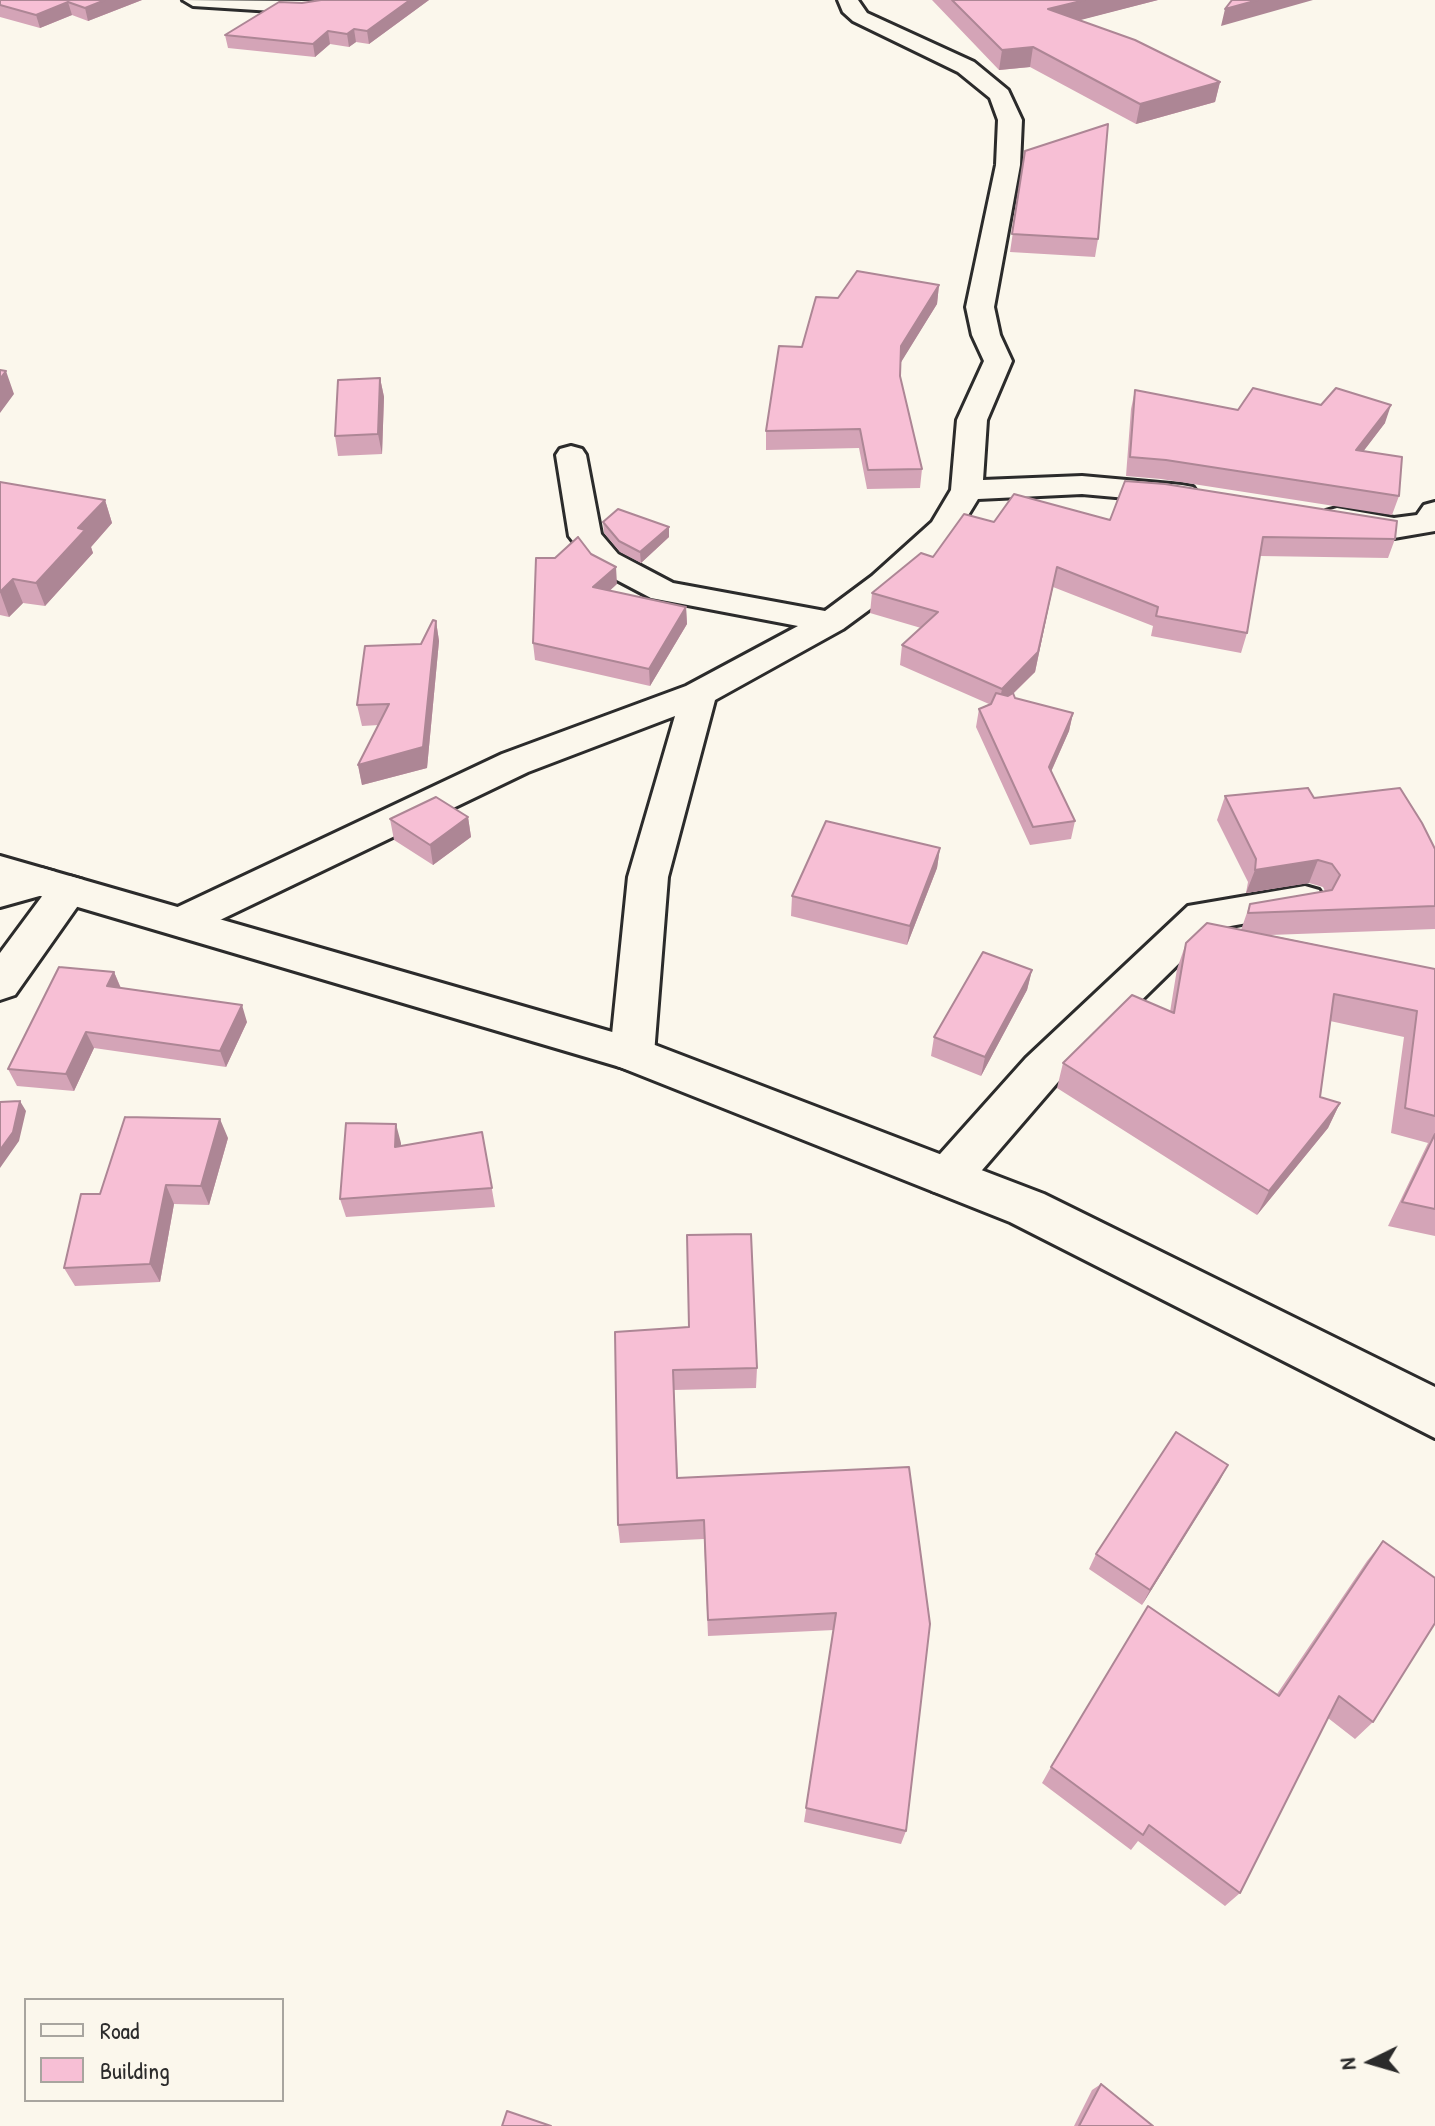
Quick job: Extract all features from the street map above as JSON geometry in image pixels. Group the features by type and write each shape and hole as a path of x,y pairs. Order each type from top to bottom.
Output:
{"street":[{"path":"193,0 304,7 347,0"},
{"path":"181,922 515,763 699,694 831,622 884,583 945,528 967,490 972,420 998,361 986,335 980,307 1008,165 1010,120 1000,95 966,67 860,17 850,8 848,0"},
{"path":"571,455 585,536 606,561 663,591 831,622"},
{"path":"967,490 1082,485 1206,498"},
{"path":"1312,515 1394,528 1428,523 1435,512"},
{"path":"632,1054 648,877 699,694"},
{"path":"0,984 27,884 181,922 632,1054 1027,1208 1381,1383 1435,1414"},
{"path":"948,1177 1042,1070 1202,916 1308,900"}],"building":[{"path":"0,0 105,0 85,8 68,2 36,15 0,5"},
{"path":"410,0 367,31 354,29 347,34 328,31 313,44 225,35 279,2"},
{"path":"952,0 1085,0 1048,9 1135,40 1220,82 1140,104 1033,47 1002,50"},
{"path":"1232,0 1258,0 1225,9"},
{"path":"1108,124 1098,239 1012,234 1025,151"},
{"path":"857,271 939,285 901,346 900,376 922,469 868,470 860,429 766,431 779,346 802,347 816,297 838,298"},
{"path":"380,378 378,434 335,436 338,380"},
{"path":"1253,388 1321,405 1336,388 1391,405 1356,450 1402,457 1399,496 1130,457 1135,390 1238,410"},
{"path":"1125,481 1165,484 1397,521 1395,539 1263,537 1247,633 1156,616 1158,607 1057,567 1038,652 1002,689 902,645 938,612 872,593 921,553 933,557 964,514 994,522 1014,494 1110,520"},
{"path":"0,482 105,500 78,528 85,530 36,583 13,579 0,592"},
{"path":"618,509 669,527 640,552 619,541 603,522"},
{"path":"578,537 591,554 616,567 593,587 686,607 649,669 533,643 536,558 555,558"},
{"path":"433,620 436,621 423,747 358,765 389,704 357,705 365,646 421,644"},
{"path":"996,693 1008,696 1013,693 1015,698 1073,713 1049,767 1075,821 1033,827 979,709 991,704"},
{"path":"1308,788 1314,798 1400,788 1435,849 1435,906 1248,913 1250,904 1332,890 1340,875 1332,864 1318,860 1255,870 1256,859 1225,796"},
{"path":"436,797 468,817 430,845 390,819"},
{"path":"826,821 940,848 910,926 792,896"},
{"path":"1207,923 1435,969 1435,1116 1405,1108 1417,1011 1334,994 1320,1097 1340,1103 1269,1191 1063,1063 1132,995 1174,1013 1186,943"},
{"path":"983,952 1032,970 985,1057 934,1037"},
{"path":"59,967 114,972 107,986 242,1005 220,1051 86,1032 66,1074 8,1069"},
{"path":"20,1101 13,1132 0,1150 0,1102"},
{"path":"125,1117 220,1119 201,1186 166,1185 150,1264 64,1268 81,1194 100,1194"},
{"path":"346,1123 396,1124 395,1147 482,1132 492,1188 340,1199"},
{"path":"1435,1134 1435,1209 1402,1202"},
{"path":"751,1234 757,1368 673,1370 677,1478 909,1467 930,1624 906,1831 806,1808 836,1613 708,1620 704,1520 618,1525 615,1332 689,1327 687,1235"},
{"path":"1176,1432 1228,1465 1150,1590 1096,1554"},
{"path":"1383,1541 1435,1578 1435,1623 1373,1722 1339,1696 1240,1893 1149,1825 1143,1835 1051,1767 1148,1606 1279,1696"},
{"path":"1101,2084 1153,2126 1079,2126"},
{"path":"507,2111 551,2126 502,2126"}]}
